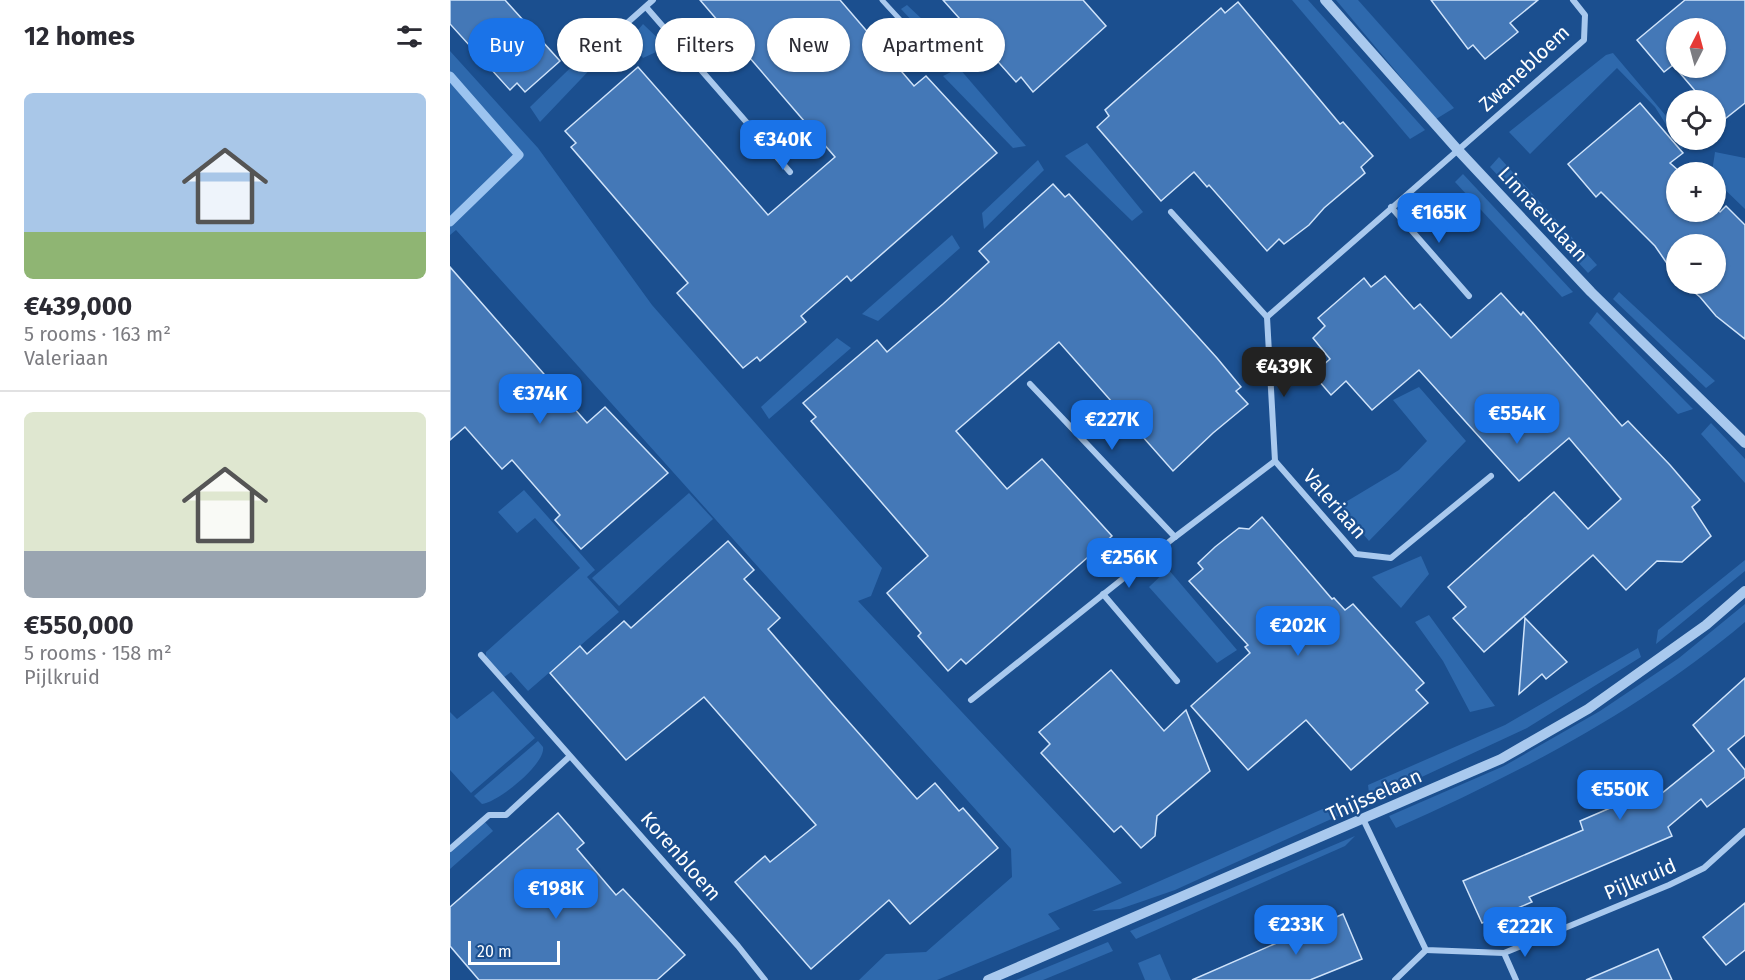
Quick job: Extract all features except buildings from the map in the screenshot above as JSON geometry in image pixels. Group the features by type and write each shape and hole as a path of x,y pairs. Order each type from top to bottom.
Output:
{"street":[{"path":"634,18 653,0"},
{"path":"882,0 899,18"},
{"name":"Linnaeuslaan","path":"1325,0 1456,149 1591,292 1745,443"},
{"name":"Zwanebloem","path":"1456,149 1584,40 1585,15 1573,0"},
{"path":"646,8 790,172"},
{"path":"1268,317 1456,149"},
{"path":"1390,207 1468,296"},
{"path":"971,700 1175,537 1275,461 1268,317 1171,212"},
{"path":"1030,384 1175,537"},
{"name":"Valeriaan","path":"1275,461 1356,554 1392,558 1491,476"},
{"name":"Thijsselaan","path":"988,980 1501,759 1588,709 1706,625 1745,591"},
{"path":"1104,594 1177,681"},
{"name":"Korenbloem","path":"481,655 731,938 765,980"},
{"path":"450,849 489,814 506,815 569,757"},
{"path":"1363,819 1426,950 1395,980"},
{"name":"Pijlkruid","path":"1426,950 1504,953 1695,872 1745,831"},
{"path":"1504,953 1516,980"}],"shaded area":[{"path":"1292,0 1308,0 1425,130 1410,139"},
{"path":"1336,0 1358,0 1454,108 1436,119"},
{"path":"907,5 921,18 909,18 901,9"},
{"path":"643,24 655,36 655,52 643,58"},
{"path":"450,51 538,148 652,305 882,568 871,596 858,601 1122,883 1048,914 1060,929 937,980 859,980 886,954 926,952 1012,877 1011,849 456,230 450,235"},
{"path":"1613,53 1666,116 1666,125 1655,107 1617,68 1530,154 1509,132 1606,55"},
{"path":"566,72 588,72 540,122 530,107"},
{"path":"951,72 962,72 1026,146 1013,148 943,76"},
{"path":"1087,143 1143,212 1132,221 1065,156"},
{"path":"1715,152 1745,158 1745,209 1726,191 1726,162 1714,162"},
{"path":"1499,157 1597,265 1588,273 1490,167"},
{"path":"1038,160 1044,170 984,229 982,213"},
{"path":"1463,174 1573,292 1562,297 1455,182"},
{"path":"952,235 960,248 878,321 862,314"},
{"path":"1619,292 1715,381 1706,388 1613,299"},
{"path":"1597,312 1693,409 1678,414 1589,323"},
{"path":"837,338 851,348 769,419 761,407"},
{"path":"1419,387 1466,441 1369,541 1339,506 1399,470 1427,441 1393,400"},
{"path":"1711,423 1745,459 1745,483 1701,434"},
{"path":"524,490 595,570 587,577 619,612 528,691 511,672 503,678 486,660 486,652 580,568 535,518 517,533 498,512"},
{"path":"689,493 713,519 619,606 592,578"},
{"path":"1421,556 1429,574 1401,608 1372,577"},
{"path":"1745,560 1745,571 1656,644 1658,630"},
{"path":"1168,569 1237,650 1217,663 1149,587"},
{"path":"1745,604 1745,622 1664,684 1622,711 1533,762 1396,828 1389,816 1504,766 1600,711 1679,658"},
{"path":"1429,615 1495,706 1470,712 1443,661 1415,622"},
{"path":"1638,648 1641,657 1527,728 1370,801 1368,785 1505,725"},
{"path":"493,691 535,738 471,793 450,770 450,712 457,719"},
{"path":"538,741 543,747 542,754 537,763 520,781 489,802 482,804 474,796"},
{"path":"1334,804 1338,816 1175,890 1120,909 1092,911"},
{"path":"484,821 493,831 450,869 450,850"},
{"path":"1355,836 1345,846 1136,939 1130,931"},
{"path":"1108,942 1113,951 1043,980 1016,980"},
{"path":"1160,954 1171,980 1145,980 1138,963"}],"waterway":[{"path":"450,76 519,155 450,222"}]}
